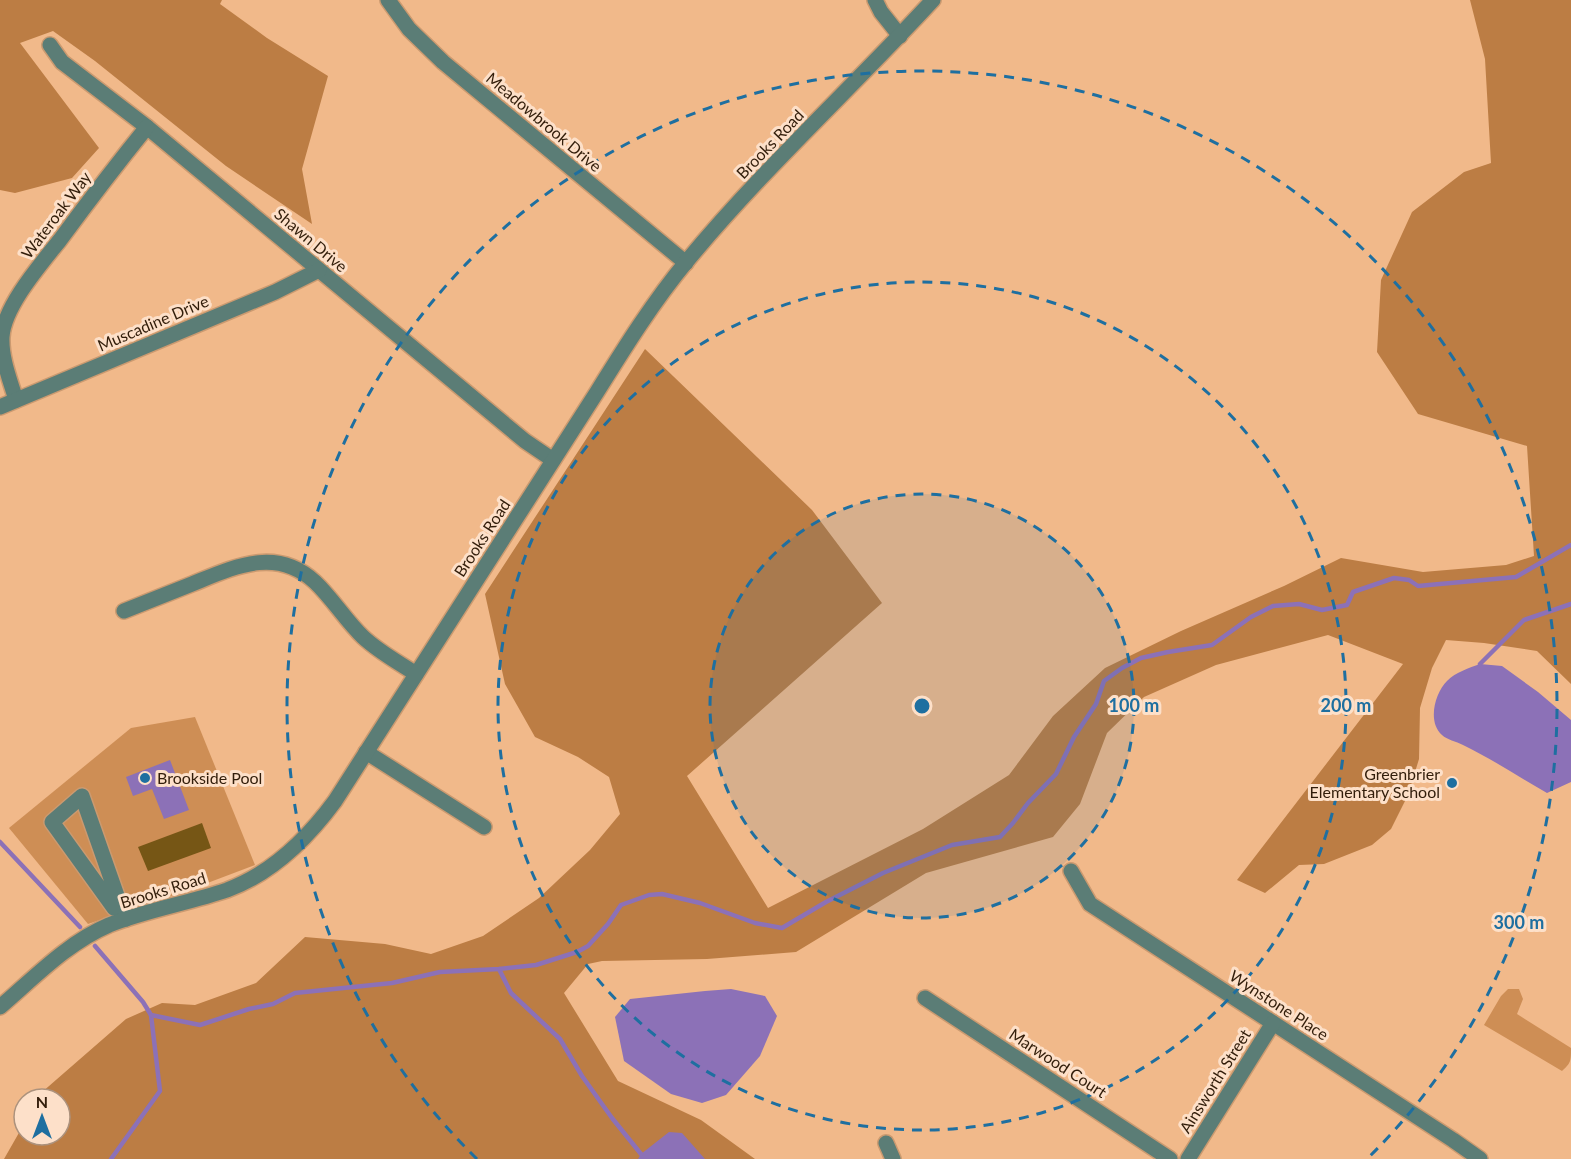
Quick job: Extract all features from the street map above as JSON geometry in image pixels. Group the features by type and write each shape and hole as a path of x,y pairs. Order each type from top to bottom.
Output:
{"street":[{"name":"Meadowbrook Drive","path":"388,0 409,29 443,62 686,262"},
{"path":"875,0 881,12 900,36"},
{"name":"Brooks Road","path":"0,1007 51,962 124,913 228,889 250,879 272,866 298,845 318,824 335,801 631,337 686,262 748,192 933,0"},
{"name":"Shawn Drive","path":"50,45 62,62 147,128 525,441 553,460"},
{"name":"Wateroak Way","path":"16,400 3,354 2,336 10,312 37,270 106,177 147,128"},
{"name":"Muscadine Drive","path":"0,407 274,292 319,270"},
{"path":"124,611 236,567 257,563 282,564 314,580 363,637 416,674"},
{"path":"366,752 484,827"},
{"path":"82,796 114,884 124,913 114,908 52,822 82,796"},
{"name":"Wynstone Place","path":"1071,871 1090,904 1480,1159"},
{"name":"Marwood Court","path":"925,998 1170,1159"},
{"name":"Ainsworth Street","path":"1188,1159 1273,1023"},
{"path":"886,1143 893,1159"}],"shaded area":[{"path":"0,0 222,0 220,4 267,38 328,76 302,169 312,224 226,166 95,61 53,31 20,43 99,148 72,178 15,193 0,190"},
{"path":"1470,0 1571,0 1571,684 1537,651 1446,640 1432,668 1420,708 1419,759 1408,795 1391,829 1372,845 1324,864 1299,865 1265,893 1237,880 1403,664 1328,635 1216,665 1144,697 1107,733 1080,804 1053,837 926,873 796,952 707,959 602,961 588,964 564,993 618,1081 701,1120 755,1159 4,1159 12,1145 12,1147 72,1147 72,1087 48,1087 126,1019 162,1003 195,1005 256,983 305,937 385,944 431,954 483,936 539,898 590,850 620,814 609,777 578,757 535,737 505,684 485,594 645,349 812,510 882,603 687,776 768,908 923,829 1009,775 1053,716 1105,668 1181,631 1284,586 1341,558 1423,572 1506,565 1534,556 1527,446 1418,414 1377,352 1381,280 1412,212 1464,172 1491,163 1485,59"},
{"path":"1480,664 1502,666 1571,720 1571,782 1547,793 1484,756 1446,738 1437,729 1434,708 1443,686 1454,675"},
{"name":"Brookside Pool","path":"195,717 255,865 88,924 9,828 131,728"},
{"path":"170,760 189,810 164,819 152,789 133,796 126,777"},
{"path":"731,989 765,996 777,1016 760,1056 726,1095 702,1103 671,1094 624,1061 615,1017 630,999"},
{"path":"1508,989 1519,989 1523,999 1517,1014 1571,1048 1570,1061 1562,1071 1484,1025 1501,996"},
{"path":"669,1132 682,1133 705,1159 638,1159 641,1154"}],"building":[{"path":"202,823 211,848 148,871 138,847"}],"waterway":[{"path":"151,1015 200,1025 249,1009 273,1004 295,993 392,983 440,972 536,965 577,952 588,946 621,905 649,895 662,894 700,903 755,923 782,928 883,873 952,845 1000,837 1056,774 1074,737 1096,704 1104,681 1141,658 1212,645 1251,617 1273,606 1299,604 1322,610 1347,605 1353,592 1394,578 1409,580 1418,586 1516,577 1571,545"},
{"path":"1480,664 1524,620 1571,604"},
{"path":"0,842 80,927"},
{"path":"95,946 143,1002 151,1015 160,1091 111,1159"},
{"path":"499,969 511,993 560,1039 582,1076 641,1154"}],"place":[{"name":"Brookside Pool","path":"145,778"},
{"name":"Greenbrier Elementary School","path":"1452,783"}]}
